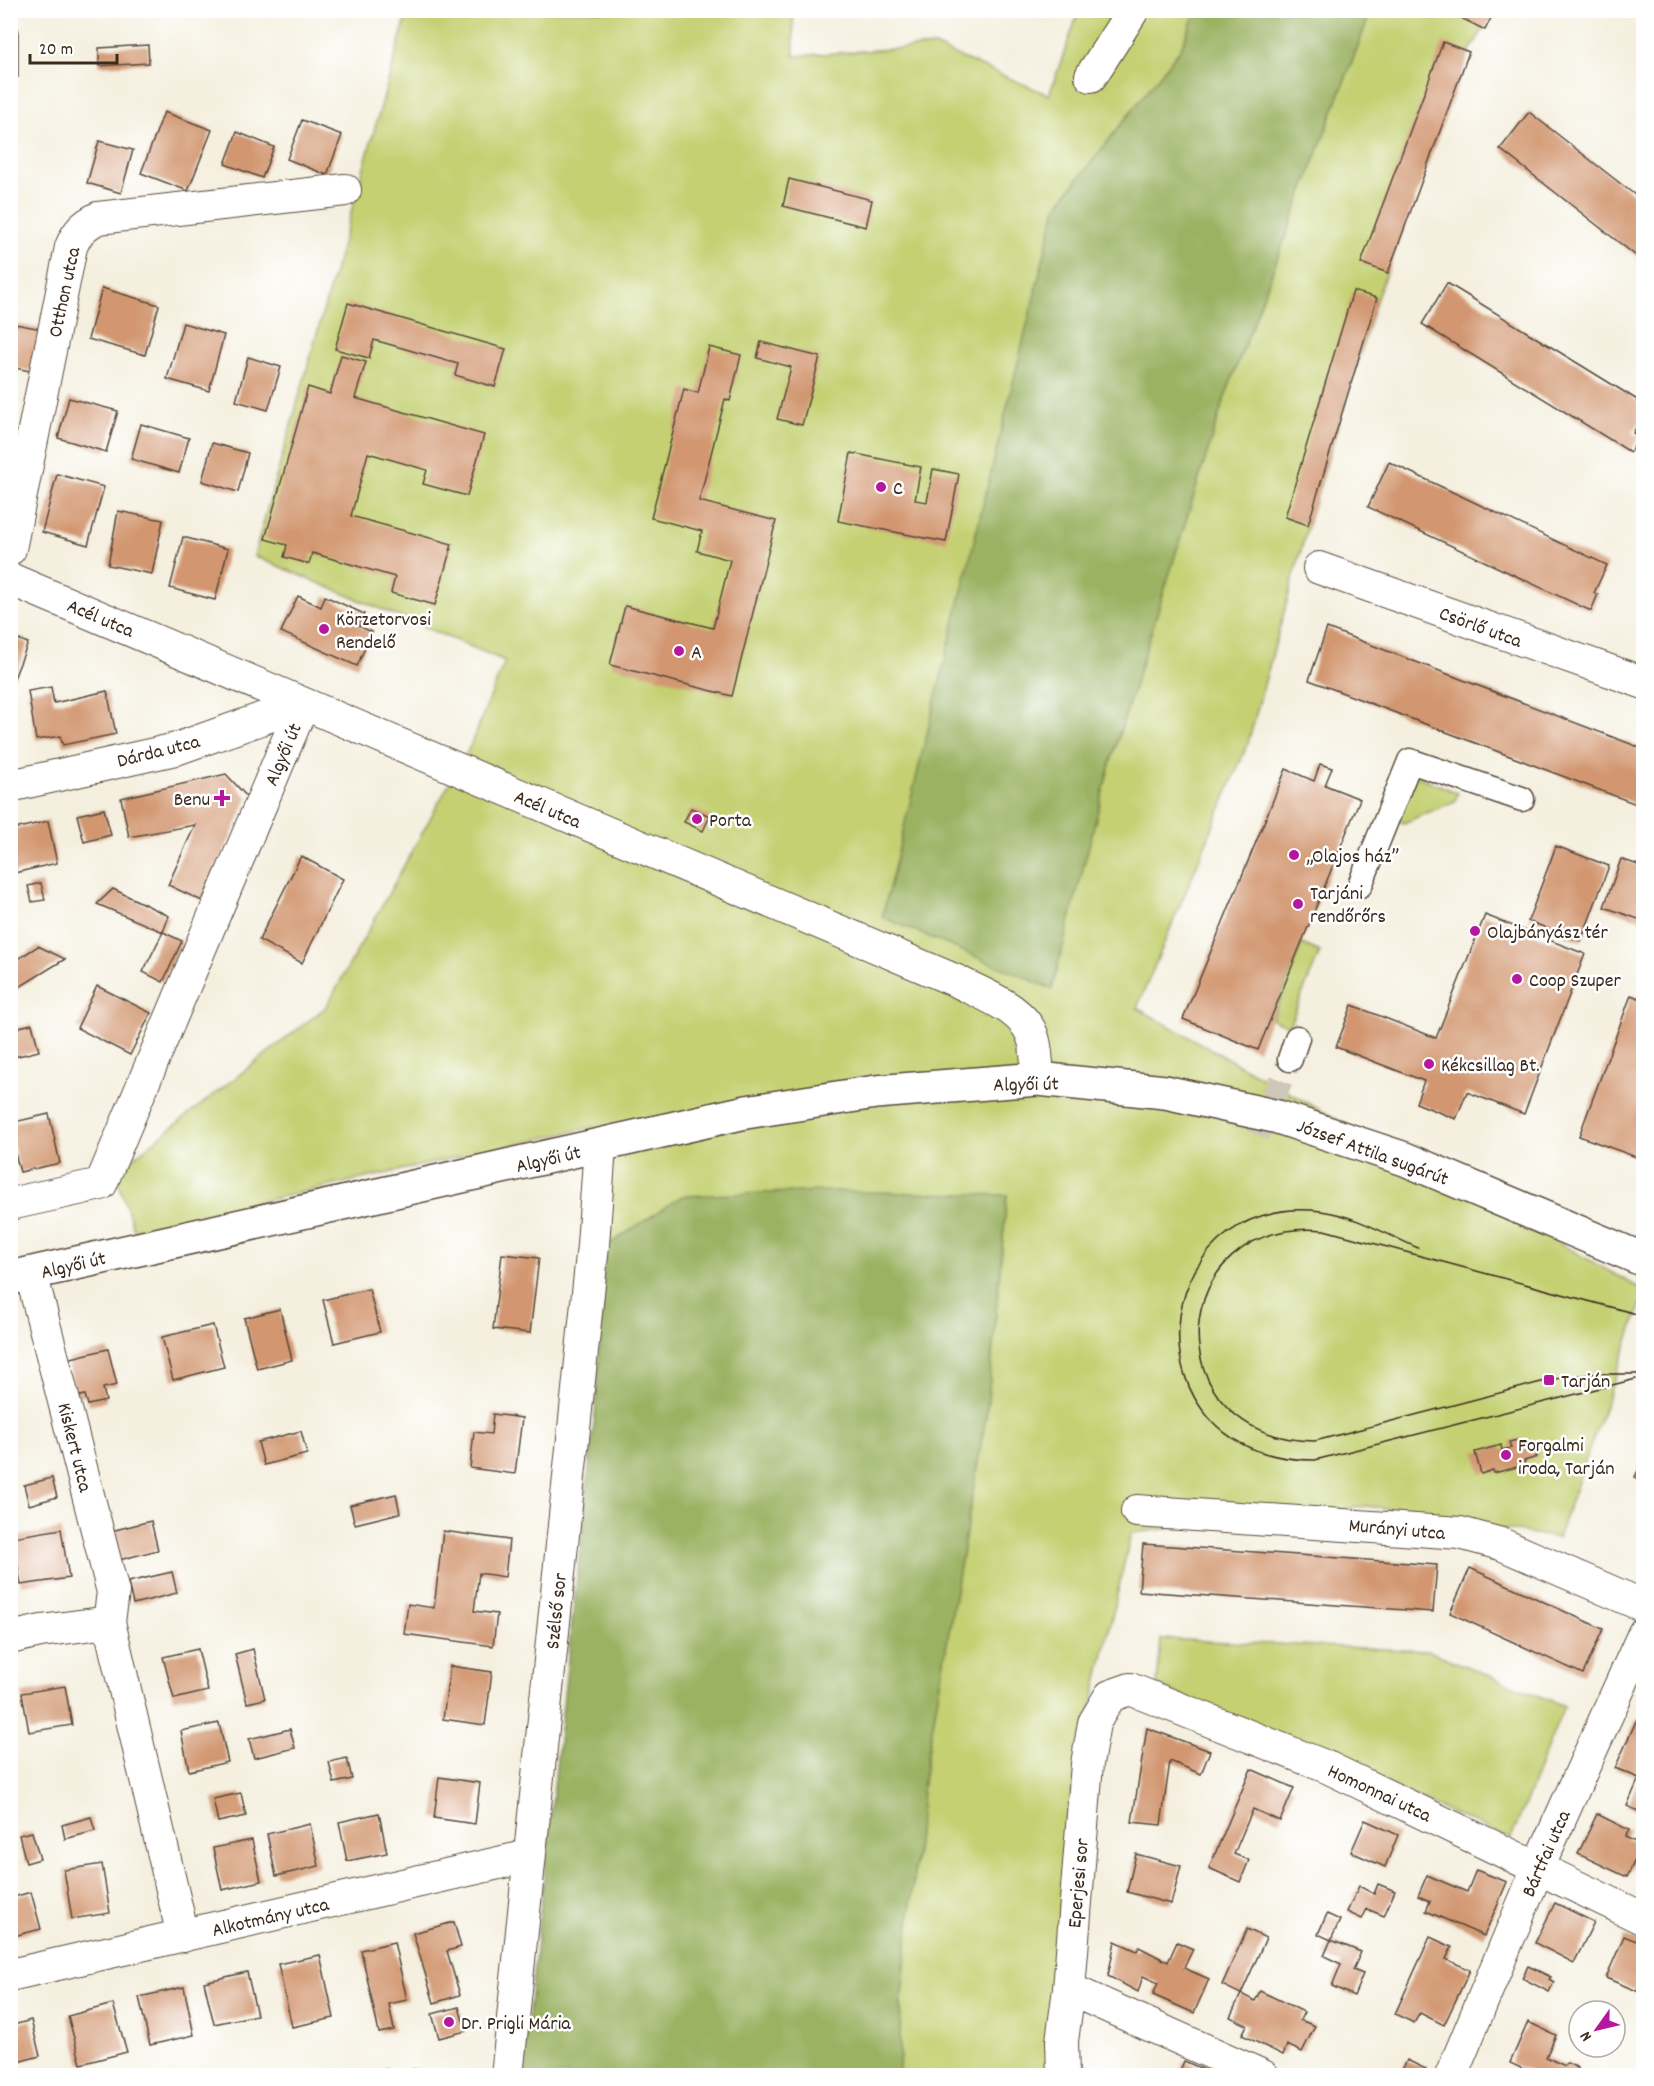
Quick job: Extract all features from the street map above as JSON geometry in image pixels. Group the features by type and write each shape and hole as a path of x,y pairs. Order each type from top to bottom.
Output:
{"main road":[{"name":"Algyői út","path":"21,1276 746,1112 932,1086 1038,1079 1090,1085"},
{"name":"József Attila sugárút","path":"1090,1085 1165,1092 1234,1106 1317,1129 1405,1159 1644,1260"}],"street":[{"path":"1091,76 1133,10"},
{"name":"Otthon utca","path":"10,549 71,247 76,234 98,218 345,190"},
{"name":"Csörlő utca","path":"1319,568 1642,679"},
{"name":"Acél utca","path":"10,579 959,982 1012,1010 1026,1023 1034,1040 1038,1079"},
{"name":"Dárda utca","path":"10,786 176,749 303,704"},
{"name":"Algyői út","path":"10,1204 101,1184 303,704"},
{"path":"1360,885 1410,761 1522,799"},
{"name":"Szélső sor","path":"507,2076 593,1245 600,1146"},
{"name":"Kiskert utca","path":"21,1276 113,1592 109,1622 183,1936"},
{"name":"Murányi utca","path":"1137,1511 1460,1533 1501,1544 1644,1606"},
{"path":"10,1638 41,1631 109,1622"},
{"name":"Bártfai utca","path":"1451,2076 1538,1868 1644,1633"},
{"name":"Homonnai utca","path":"1110,1696 1130,1689 1327,1767 1644,1918"},
{"name":"Eperjesi sor","path":"1063,2076 1062,2041 1069,1989 1087,1764 1094,1723 1110,1696"},
{"name":"Alkotmány utca","path":"10,1975 529,1856"},
{"path":"1069,1989 1263,2076"}],"green space":[{"path":"408,11 793,11 794,56 934,46 1049,95 1079,11 1196,11 882,916 1051,988 1110,764 1222,405 1371,11 1495,11 1469,52 1377,298 1308,525 1248,743 1137,1008 1643,1290 1643,1298 1558,1538 1367,1506 1131,1533 1065,1825 1051,2075 899,2075 901,2004 923,1782 987,1409 1007,1195 605,1247 593,1127 134,1230 115,1172 326,1007 470,746 505,661 254,556"},
{"path":"1196,11 1371,11 1222,405 1110,764 1052,989 882,917 1056,207 1181,48"},
{"path":"1415,775 1458,793 1455,801 1404,823 1397,820"},
{"path":"1302,944 1320,952 1289,1026 1272,1019"},
{"path":"821,1191 1007,1195 987,1409 923,1782 901,2004 899,2075 522,2076 596,1405 605,1247 682,1196"},
{"path":"1161,1639 1429,1651 1564,1706 1511,1839 1157,1685"}],"building":[{"path":"1467,10 1495,10 1485,30 1463,19"},
{"path":"10,27 18,28 18,77 10,77"},
{"path":"1443,42 1469,52 1388,273 1361,263"},
{"path":"148,45 149,63 99,66 99,48"},
{"path":"164,112 212,130 188,191 141,173"},
{"path":"1529,112 1644,202 1644,262 1500,149"},
{"path":"302,120 342,135 327,175 287,159"},
{"path":"237,132 274,147 262,178 225,164"},
{"path":"99,141 133,150 121,193 87,183"},
{"path":"789,179 872,200 866,227 783,206"},
{"path":"1447,283 1644,404 1644,415 1633,433 1640,437 1630,452 1422,324"},
{"path":"102,288 159,305 145,355 88,339"},
{"path":"1353,291 1377,298 1308,525 1285,517"},
{"path":"348,303 506,349 495,387 455,375 458,364 374,340 369,358 335,349"},
{"path":"10,323 42,329 35,372 10,367"},
{"path":"183,323 224,335 209,391 167,379"},
{"path":"761,342 820,357 802,425 777,419 791,367 757,358"},
{"path":"709,347 741,355 730,401 725,399 699,501 776,521 732,696 610,665 625,606 713,628 730,560 697,551 702,531 651,518 684,389 698,393"},
{"path":"341,355 366,362 355,398 484,435 467,496 423,484 427,470 368,453 351,516 452,544 435,605 391,593 395,577 312,553 309,564 284,557 287,545 265,539 308,387 330,394"},
{"path":"248,357 281,367 268,410 236,401"},
{"path":"69,398 118,411 106,452 58,438"},
{"path":"141,424 189,438 179,473 131,459"},
{"path":"212,443 248,453 238,492 202,481"},
{"name":"C","path":"851,453 921,467 915,500 927,502 933,469 959,474 946,542 838,521"},
{"path":"1389,462 1607,565 1594,593 1598,594 1591,611 1368,507"},
{"path":"57,474 104,487 88,545 42,532"},
{"path":"118,511 163,520 152,574 108,565"},
{"path":"183,537 228,549 215,600 170,588"},
{"name":"Körzetorvosi Rendelő","path":"298,596 321,607 325,596 364,614 359,626 372,632 357,666 281,632"},
{"path":"1327,628 1644,749 1644,807 1309,680"},
{"path":"10,636 28,643 11,686 10,686"},
{"path":"51,687 54,703 107,691 116,734 63,745 60,736 36,740 28,691"},
{"name":"„Olajos ház”","path":"1320,764 1332,768 1325,785 1360,799 1258,1050 1183,1019 1286,769 1314,781"},
{"path":"226,774 248,798 202,901 168,885 195,825 129,837 121,798"},
{"name":"Porta","path":"691,808 710,816 703,831 684,822"},
{"path":"104,809 111,835 84,842 77,815"},
{"path":"48,821 57,863 10,874 10,830"},
{"path":"1556,846 1609,866 1581,941 1528,921"},
{"path":"301,856 343,879 302,963 259,940"},
{"path":"1621,859 1644,867 1644,921 1604,907"},
{"path":"41,883 45,900 32,902 28,886"},
{"path":"113,889 169,916 163,932 97,904"},
{"path":"1485,915 1585,954 1524,1114 1467,1092 1456,1119 1416,1103 1424,1081 1336,1047 1352,1005 1436,1038"},
{"path":"163,932 182,941 163,982 143,972"},
{"path":"38,946 65,959 10,993 10,964"},
{"path":"97,986 151,1013 130,1055 77,1028"},
{"path":"1631,995 1644,1000 1644,1160 1579,1136"},
{"path":"11,1014 15,1028 32,1024 39,1051 10,1058"},
{"path":"49,1114 60,1163 20,1172 10,1135 10,1123"},
{"path":"502,1254 539,1258 530,1333 493,1329"},
{"path":"369,1289 380,1332 334,1343 323,1300"},
{"path":"280,1309 292,1360 257,1369 244,1318"},
{"path":"213,1325 224,1367 173,1380 162,1337"},
{"path":"108,1349 117,1385 103,1388 106,1401 88,1405 85,1395 76,1397 67,1359"},
{"path":"493,1414 522,1418 515,1474 470,1468 474,1432 491,1434"},
{"path":"301,1431 307,1454 264,1465 258,1442"},
{"name":"Forgalmi iroda, Tarján","path":"1522,1439 1524,1446 1533,1443 1537,1457 1524,1461 1525,1465 1481,1474 1475,1452 1501,1445 1502,1450 1511,1448 1509,1442"},
{"path":"1644,1459 1644,1481 1635,1477"},
{"path":"52,1478 57,1497 29,1505 24,1485"},
{"path":"396,1494 400,1513 355,1524 350,1505"},
{"path":"151,1521 158,1550 119,1560 111,1531"},
{"path":"61,1529 69,1578 21,1585 13,1537"},
{"path":"443,1531 509,1540 505,1577 479,1573 474,1611 497,1614 493,1646 404,1634 408,1604 434,1608"},
{"path":"1143,1544 1437,1565 1433,1612 1139,1591"},
{"path":"1470,1568 1603,1629 1583,1674 1450,1613"},
{"path":"172,1572 177,1593 133,1604 128,1582"},
{"path":"198,1649 208,1691 174,1699 163,1657"},
{"path":"253,1649 265,1699 247,1703 235,1654"},
{"path":"450,1666 492,1672 485,1725 443,1719"},
{"path":"65,1686 72,1725 29,1732 22,1693"},
{"path":"1637,1719 1644,1722 1644,1814 1627,1806 1639,1778 1615,1768"},
{"path":"219,1723 228,1762 189,1771 181,1731"},
{"path":"1147,1728 1210,1751 1201,1774 1170,1761 1161,1825 1132,1822"},
{"path":"290,1729 295,1748 254,1758 249,1739"},
{"path":"347,1758 352,1779 334,1783 329,1762"},
{"path":"1251,1769 1294,1788 1280,1821 1253,1809 1234,1854 1249,1860 1240,1882 1209,1868"},
{"path":"439,1777 480,1783 475,1824 434,1818"},
{"path":"241,1793 246,1816 218,1822 213,1799"},
{"path":"379,1813 387,1853 347,1861 339,1822"},
{"path":"1597,1814 1629,1830 1625,1837 1642,1845 1627,1877 1578,1854"},
{"path":"91,1817 95,1831 65,1839 62,1825"},
{"path":"1365,1820 1398,1835 1385,1867 1351,1852"},
{"path":"310,1824 319,1866 276,1876 267,1834"},
{"path":"32,1832 40,1859 26,1863 19,1835"},
{"path":"252,1840 261,1881 222,1890 213,1848"},
{"path":"1136,1854 1181,1866 1171,1904 1127,1892"},
{"path":"102,1864 110,1913 72,1919 64,1870"},
{"path":"1476,1870 1507,1882 1484,1936 1426,1911 1430,1901 1418,1896 1427,1875 1467,1892"},
{"path":"1378,1884 1395,1891 1384,1916 1367,1909 1362,1919 1347,1912 1359,1886 1374,1894"},
{"path":"31,1892 41,1929 10,1937 10,1898"},
{"path":"1555,1903 1594,1922 1574,1963 1535,1943"},
{"path":"1327,1914 1340,1920 1331,1940 1318,1934"},
{"path":"454,1922 461,1947 447,1951 460,1995 434,2003 413,1933"},
{"path":"1247,1929 1266,1938 1241,1994 1222,1985"},
{"path":"1624,1936 1644,1944 1644,1994 1606,1978"},
{"path":"1430,1937 1452,1947 1446,1959 1470,1970 1444,2025 1420,2013 1414,2023 1395,2014"},
{"path":"1331,1940 1361,1952 1353,1970 1363,1974 1354,1996 1332,1986 1341,1964 1324,1956"},
{"path":"1115,1941 1137,1951 1139,1947 1168,1962 1177,1942 1193,1949 1184,1968 1209,1979 1194,2013 1153,1995 1158,1983 1143,1976 1138,1992 1108,1976"},
{"path":"394,1942 407,2000 389,2004 394,2030 379,2033 361,1950"},
{"path":"320,1955 334,2018 292,2027 278,1964"},
{"path":"1528,1966 1551,1977 1549,1979 1554,1982 1549,1992 1522,1978"},
{"path":"247,1972 257,2015 214,2024 204,1982"},
{"path":"184,1987 194,2035 150,2045 139,1997"},
{"path":"1260,1991 1304,2012 1300,2020 1315,2026 1302,2052 1287,2045 1283,2055 1242,2035 1247,2025 1230,2017 1241,1994 1255,2001"},
{"path":"113,2004 127,2052 81,2064 68,2016"},
{"name":"Dr. Prigli Mária","path":"459,2007 466,2031 439,2038 432,2014"},
{"path":"31,2020 40,2056 10,2064 10,2026"},
{"path":"1528,2022 1556,2035 1546,2057 1565,2066 1567,2063 1578,2068 1575,2076 1538,2076 1510,2063"},
{"path":"1407,2060 1426,2069 1423,2076 1399,2076"},
{"path":"1184,2061 1214,2074 1213,2076 1178,2076"},
{"path":"387,2069 388,2076 374,2076 373,2072"},
{"path":"413,2069 449,2074 449,2076 412,2076"},
{"path":"344,2070 345,2076 325,2076 325,2074"}],"tunnel":[{"path":"1257,1135 1290,1059"}],"tram line":[{"path":"1418,1248 1358,1221 1321,1211 1262,1216 1218,1241 1190,1281 1179,1328 1185,1376 1209,1418 1252,1448 1315,1460 1636,1379"},
{"path":"1644,1316 1324,1230 1271,1235 1232,1256 1208,1290 1198,1329 1204,1369 1225,1405 1262,1431 1315,1441 1549,1380 1589,1374 1644,1374"}],"place":[{"name":"C","path":"881,487"},
{"name":"Körzetorvosi Rendelő","path":"324,629"},
{"name":"A","path":"679,651"},
{"name":"Benu","path":"222,798"},
{"name":"Porta","path":"697,819"},
{"name":"„Olajos ház”","path":"1294,855"},
{"name":"Tarjáni rendőrőrs","path":"1298,904"},
{"name":"Olajbányász tér","path":"1475,931"},
{"name":"Coop Szuper","path":"1517,979"},
{"name":"Kékcsillag Bt.","path":"1429,1064"},
{"name":"Tarján","path":"1549,1380"},
{"name":"Forgalmi iroda, Tarján","path":"1506,1455"},
{"name":"Dr. Prigli Mária","path":"449,2022"}]}
